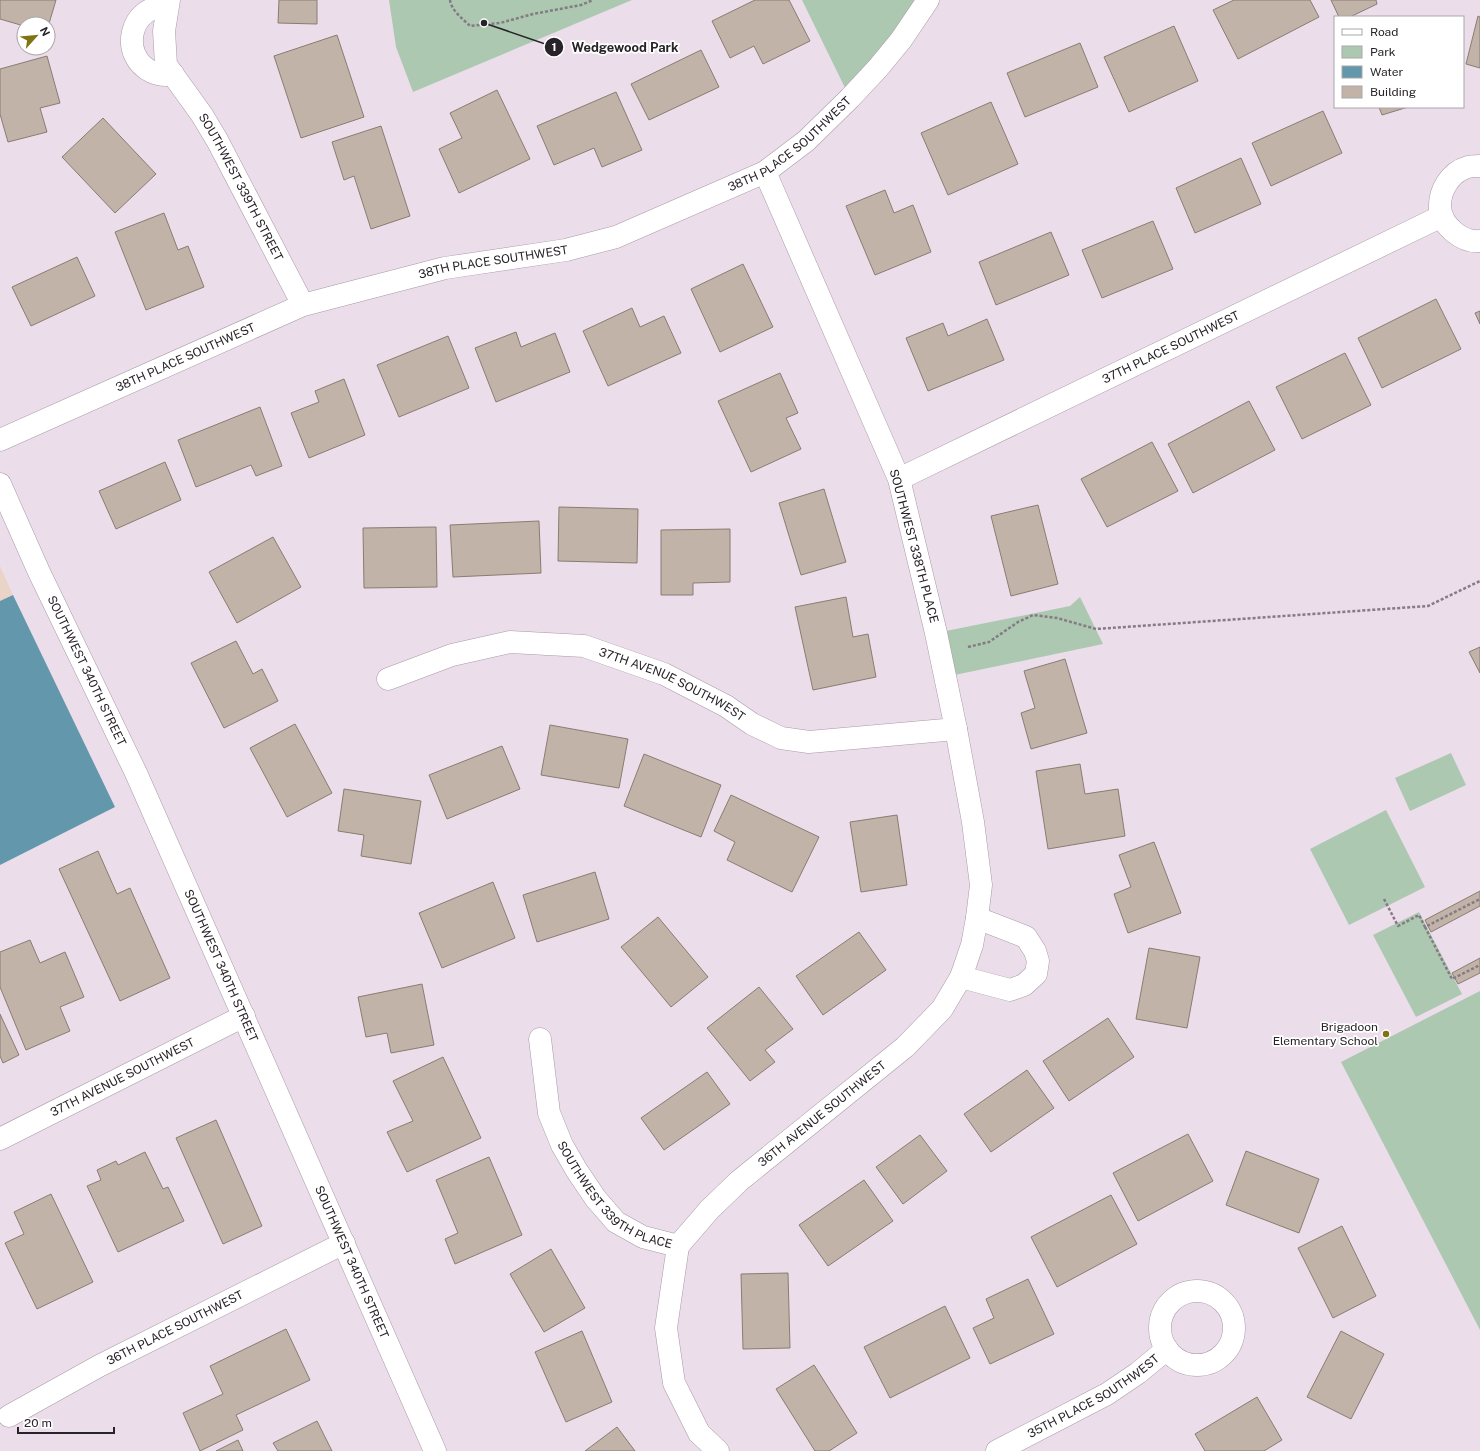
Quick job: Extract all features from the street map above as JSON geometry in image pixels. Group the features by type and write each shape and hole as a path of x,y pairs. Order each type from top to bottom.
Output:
{"street":[{"name":"38TH PLACE SOUTHWEST","path":"0,440 303,304 445,268 566,250 616,237 765,172 806,141 850,98 878,68 901,40 928,0"},
{"name":"SOUTHWEST 339TH STREET","path":"168,3 164,31 166,65 202,114 217,140 303,304"},
{"name":"SOUTHWEST 339TH STREET","path":"168,3 150,10 140,17 134,27 131,39 132,50 138,61 147,69 158,74 173,74"},
{"path":"1480,166 1467,167 1456,173 1447,182 1441,194 1440,208 1442,216 1452,231 1463,238 1476,242 1480,241"},
{"name":"SOUTHWEST 338TH PLACE","path":"765,172 899,478 940,651 973,822 981,885 972,945"},
{"name":"37TH PLACE SOUTHWEST","path":"899,478 1442,216"},
{"name":"SOUTHWEST 340TH STREET","path":"0,484 39,572 136,772 435,1451"},
{"name":"37TH AVENUE SOUTHWEST","path":"388,679 452,655 510,642 584,646 664,674 726,706 752,724 780,738 809,742 956,729"},
{"path":"961,977 1010,990 1024,985 1036,974 1038,960 1035,951 1026,937 977,918"},
{"name":"36TH AVENUE SOUTHWEST","path":"678,1246 709,1210 740,1181 905,1046 942,1009 961,977 972,945"},
{"name":"37TH AVENUE SOUTHWEST","path":"0,1139 244,1016"},
{"name":"SOUTHWEST 339TH PLACE","path":"540,1039 549,1113 562,1145 577,1171 596,1199 616,1222 643,1237 678,1246 666,1328 674,1383 699,1433 718,1451"},
{"name":"36TH PLACE SOUTHWEST","path":"9,1416 100,1366 344,1244"},
{"name":"35TH PLACE SOUTHWEST","path":"996,1451 1107,1394 1138,1373 1167,1349"}],"path":[{"path":"450,0 450,3 470,26 500,23 534,14 581,5 593,0"},
{"path":"940,651 977,646 989,642 1018,622 1033,615 1057,618 1096,629 1428,606 1480,581"},
{"path":"1384,899 1398,926 1419,915 1452,979 1480,965"},
{"path":"1425,928 1480,899"}],"shaded area":[{"path":"0,566 13,595 0,601"}],"green space":[{"path":"389,0 632,0 413,92 396,47"},
{"path":"802,0 928,0 850,98"},
{"path":"1080,597 1103,644 945,677 936,633 1070,606"},
{"path":"1451,753 1466,785 1410,811 1395,778"},
{"path":"1386,810 1425,887 1349,925 1310,849"},
{"path":"1419,912 1462,994 1416,1017 1373,935"},
{"path":"1480,991 1480,1330 1341,1062"}],"water":[{"path":"13,595 115,807 0,865 0,601"}],"building":[{"path":"0,0 56,0 51,16 16,16 16,24 0,19"},
{"path":"279,0 317,0 317,24 278,23"},
{"path":"755,0 789,0 810,41 763,64 754,46 730,58 712,21"},
{"path":"1234,0 1310,0 1319,17 1238,59 1213,10"},
{"path":"1331,0 1376,0 1377,4 1352,16 1339,16"},
{"path":"1478,16 1480,17 1480,68 1466,64"},
{"path":"1174,26 1198,81 1129,112 1104,57"},
{"path":"337,35 364,117 301,138 274,56"},
{"path":"1080,43 1098,87 1025,117 1007,73"},
{"path":"701,50 719,87 649,120 631,84"},
{"path":"47,56 60,103 40,108 47,132 8,142 0,114 0,69"},
{"path":"497,90 530,159 459,193 439,149 462,138 450,113"},
{"path":"616,92 642,150 602,167 594,148 554,165 537,126"},
{"path":"991,102 1018,164 948,195 921,133"},
{"path":"1379,108 1405,108 1382,115"},
{"path":"1323,111 1342,153 1271,186 1252,143"},
{"path":"103,118 156,174 115,213 62,157"},
{"path":"381,126 410,216 371,229 354,176 344,180 332,142"},
{"path":"1241,158 1261,204 1195,233 1176,188"},
{"path":"885,190 894,213 913,205 931,252 875,275 846,206"},
{"path":"164,213 178,250 188,246 204,287 146,310 115,232"},
{"path":"1153,221 1173,269 1102,298 1082,250"},
{"path":"1051,232 1069,275 996,305 979,262"},
{"path":"77,257 95,296 31,326 12,287"},
{"path":"743,264 773,327 720,352 691,289"},
{"path":"1436,299 1461,349 1382,388 1358,338"},
{"path":"632,308 640,327 664,316 681,353 608,386 583,331"},
{"path":"1480,311 1480,324 1475,313"},
{"path":"987,319 1004,360 928,391 906,338 943,323 948,336"},
{"path":"516,332 521,347 555,333 570,372 496,402 475,348"},
{"path":"448,336 469,388 399,417 377,365"},
{"path":"1345,353 1371,405 1302,439 1276,387"},
{"path":"780,373 798,413 786,418 801,449 751,472 718,401"},
{"path":"344,379 365,435 309,458 291,413 319,402 315,391"},
{"path":"1249,401 1275,450 1193,493 1168,444"},
{"path":"260,407 282,466 256,476 251,465 196,487 178,440"},
{"path":"1152,442 1178,491 1107,527 1081,479"},
{"path":"165,462 181,500 116,529 99,491"},
{"path":"824,489 846,562 801,575 779,503"},
{"path":"1038,505 1058,584 1011,596 991,516"},
{"path":"559,507 638,509 637,563 558,561"},
{"path":"539,521 541,573 453,577 450,525"},
{"path":"436,527 437,587 364,588 363,528"},
{"path":"730,529 730,582 693,583 693,595 661,595 661,530"},
{"path":"273,537 301,587 237,623 209,572"},
{"path":"846,597 853,637 868,634 876,677 813,690 795,607"},
{"path":"236,641 253,674 262,669 278,701 224,728 191,663"},
{"path":"1480,647 1480,673 1469,652"},
{"path":"1065,659 1087,733 1031,749 1021,713 1035,708 1024,671"},
{"path":"295,724 332,793 287,817 250,748"},
{"path":"550,725 628,739 619,788 541,775"},
{"path":"502,746 520,789 447,819 429,775"},
{"path":"644,754 721,785 701,837 624,806"},
{"path":"1080,764 1085,794 1118,789 1125,836 1048,849 1036,771"},
{"path":"344,789 421,801 411,864 361,856 364,835 338,831"},
{"path":"731,795 819,837 792,892 727,860 735,842 714,831"},
{"path":"897,815 907,885 861,892 850,822"},
{"path":"1154,842 1181,913 1128,933 1114,894 1131,887 1119,855"},
{"path":"98,851 117,894 130,888 170,978 120,1001 59,869"},
{"path":"595,872 609,919 537,942 523,895"},
{"path":"493,882 515,938 442,968 419,913"},
{"path":"1480,891 1480,906 1431,932 1425,920"},
{"path":"658,917 708,977 671,1007 621,947"},
{"path":"859,932 886,970 823,1015 796,976"},
{"path":"30,940 40,963 65,952 84,997 60,1007 70,1031 26,1050 0,987 0,952"},
{"path":"1149,948 1200,957 1187,1028 1136,1019"},
{"path":"1480,958 1480,973 1458,984 1452,973"},
{"path":"422,984 434,1045 391,1053 387,1033 366,1037 358,997"},
{"path":"759,987 793,1029 765,1050 775,1062 750,1081 707,1028"},
{"path":"0,1014 19,1055 3,1063 0,1056"},
{"path":"1108,1018 1134,1057 1069,1101 1043,1061"},
{"path":"443,1057 481,1138 407,1172 387,1132 413,1121 393,1081"},
{"path":"1027,1070 1054,1108 991,1152 964,1114"},
{"path":"707,1072 730,1104 664,1150 641,1118"},
{"path":"216,1120 262,1226 223,1244 176,1138"},
{"path":"1188,1134 1213,1181 1138,1221 1113,1173"},
{"path":"920,1135 947,1171 903,1204 876,1167"},
{"path":"1246,1151 1319,1179 1299,1233 1226,1205"},
{"path":"145,1152 163,1189 168,1187 184,1221 118,1252 87,1186 101,1180 97,1170 116,1161 118,1165"},
{"path":"489,1157 522,1235 455,1264 445,1239 458,1233 436,1180"},
{"path":"864,1180 893,1221 828,1266 799,1225"},
{"path":"51,1194 93,1282 37,1309 5,1243 24,1234 14,1212"},
{"path":"1111,1195 1137,1244 1057,1287 1031,1237"},
{"path":"1342,1226 1376,1296 1333,1318 1298,1248"},
{"path":"551,1249 585,1308 544,1332 510,1274"},
{"path":"788,1273 790,1348 743,1349 741,1274"},
{"path":"1028,1279 1054,1334 990,1364 973,1328 994,1318 986,1299"},
{"path":"945,1306 970,1358 890,1398 864,1347"},
{"path":"286,1329 310,1380 236,1415 243,1430 200,1451 183,1413 223,1394 210,1366"},
{"path":"582,1331 612,1402 566,1422 535,1352"},
{"path":"1341,1331 1384,1354 1351,1419 1307,1397"},
{"path":"814,1365 857,1433 829,1451 815,1451 776,1389"},
{"path":"1257,1397 1282,1440 1264,1451 1205,1451 1195,1434"},
{"path":"317,1421 332,1451 278,1451 273,1443"},
{"path":"617,1427 635,1451 585,1451"},
{"path":"238,1440 243,1451 216,1451"}],"place":[{"name":"Wedgewood Park","path":"484,23"},
{"name":"Brigadoon Elementary School","path":"1386,1034"}]}
